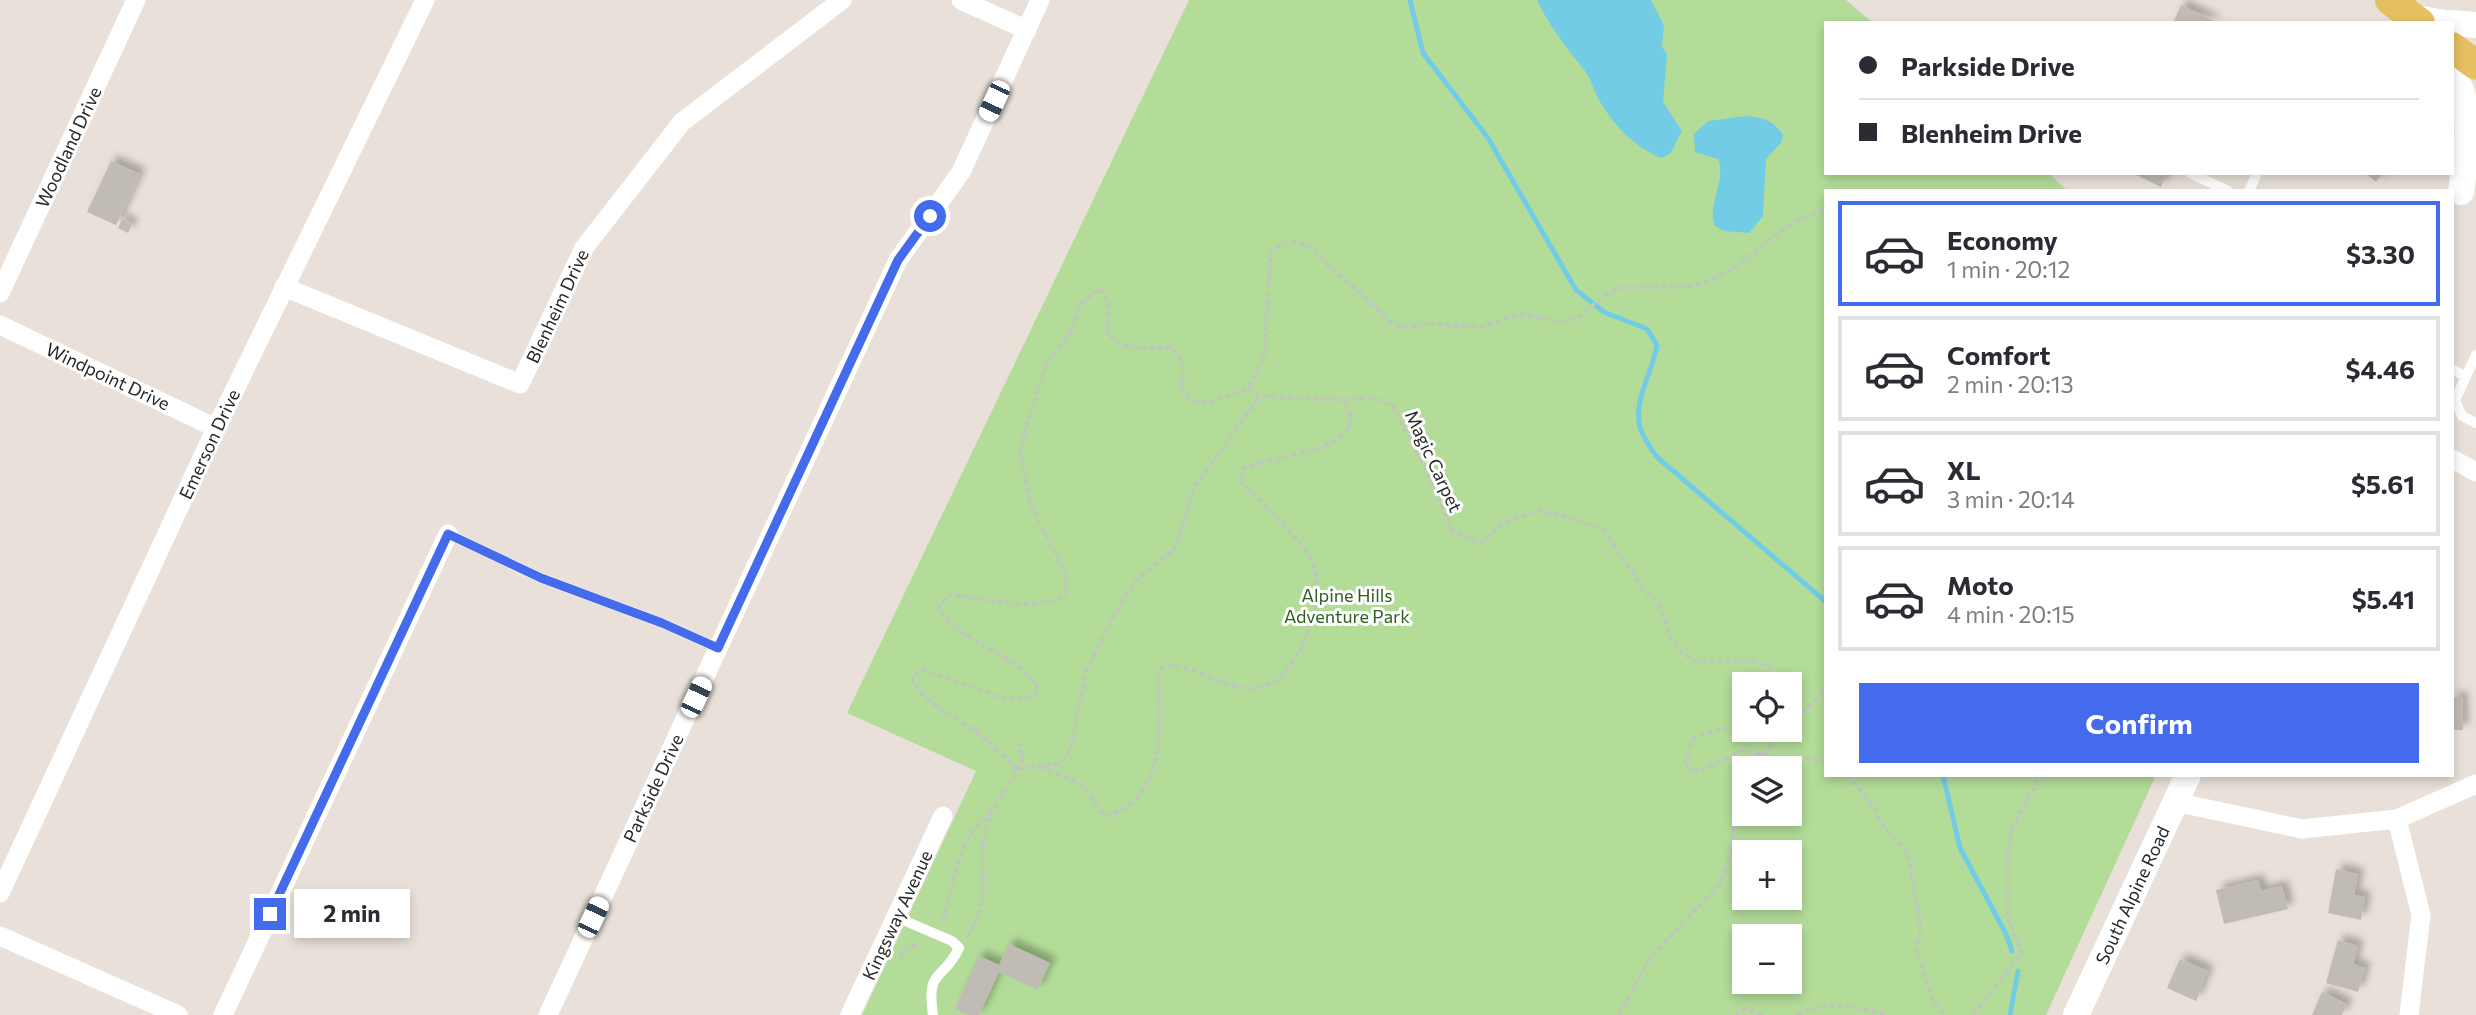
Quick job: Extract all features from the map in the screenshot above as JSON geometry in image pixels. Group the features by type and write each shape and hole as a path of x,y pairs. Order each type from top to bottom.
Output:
{"main road":[{"path":"2410,16 2434,21"},
{"path":"2454,23 2476,25"},
{"path":"2454,48 2476,65"},
{"path":"2454,76 2464,96 2468,120 2463,194"},
{"path":"2463,194 2476,158"},
{"name":"South Alpine Road","path":"2076,1015 2187,777"}],"street":[{"name":"Woodland Drive","path":"0,293 136,0"},
{"name":"Emerson Drive","path":"0,893 216,428 425,0"},
{"name":"Blenheim Drive","path":"284,287 520,384 584,248 682,122 842,0"},
{"path":"961,0 1027,30"},
{"name":"Parkside Drive","path":"548,1015 898,260 961,172 1040,0"},
{"name":"Windpoint Drive","path":"0,325 216,428"},
{"path":"2454,460 2476,472"},
{"path":"223,1015 448,534"},
{"path":"2175,802 2302,829 2397,819 2476,784"},
{"name":"Kingsway Avenue","path":"850,1015 943,816"},
{"path":"2397,819 2421,915 2409,1015"},
{"path":"0,936 178,1015"}],"lane":[{"path":"2194,175 2224,189"},
{"path":"2476,355 2455,400 2462,416 2476,423"},
{"path":"2454,370 2466,377"},
{"path":"448,534 541,578 662,623 718,648"},
{"path":"897,917 936,933 959,948 952,963 937,973 930,993 933,1015"}],"path":[{"path":"1260,396 1193,490 1176,548 1135,581 1111,621 1086,672 1071,747 1058,764 1017,769 967,725 915,687 912,678 922,670 1004,699 1032,698 1038,689 1031,678 1007,660 955,629 943,617 939,606 949,595 980,597 1016,604 1059,599 1065,594 1065,573 1030,503 1020,449 1045,364 1070,333 1083,303 1100,288 1110,302 1107,334 1115,343 1136,349 1174,348 1184,367 1181,389 1192,401 1211,402 1249,387 1264,356 1271,251 1284,243 1298,242 1316,250 1329,267 1390,322 1404,328 1428,324 1481,327 1518,314 1559,321 1576,319 1604,296 1620,288 1695,286 1732,270 1790,224 1824,209"},
{"path":"1040,767 1082,784 1099,810 1109,816 1120,812 1134,801 1157,761 1162,707 1159,671 1165,665 1193,669 1242,689 1269,686 1288,671 1306,639 1317,583 1313,564 1281,523 1240,481 1241,471 1280,455 1325,448 1341,438 1349,426 1348,408 1343,400 1260,396 1249,387"},
{"name":"Magic Carpet","path":"1343,400 1375,398 1393,406 1430,478 1452,531 1481,544 1502,524 1538,510 1580,520 1604,530 1641,586 1661,608 1671,639 1682,654 1695,661 1755,661 1771,668 1771,672"},
{"path":"1802,713 1824,690"},
{"path":"1732,727 1694,737 1684,765 1698,772 1743,750 1762,755 1824,762"},
{"path":"1762,755 1774,742"},
{"path":"959,948 975,924 983,902 985,828 1021,762 1020,743"},
{"path":"1849,777 1874,807 1879,820 1908,854 1921,929 1916,947 1933,1002 1944,1015"},
{"path":"1975,1015 2021,953 2008,917 2008,851 2012,828 2040,777"},
{"path":"896,963 903,951 915,943 932,940 951,898 958,864 970,837 995,807"},
{"path":"1619,1015 1651,956 1719,885 1732,855 1734,826"},
{"path":"1797,1015 1808,1009 1824,1007 1861,1009 1886,1015"},
{"path":"1735,1015 1744,1009 1765,1015"}],"green space":[{"name":"Alpine Hills Adventure Park","path":"1189,0 1846,0 1871,21 1824,21 1824,175 2050,175 2066,189 1824,189 1824,777 2155,777 2046,1015 862,1015 976,771 847,713"}],"water":[{"path":"1537,0 1651,0 1664,25 1662,46 1667,55 1663,102 1682,131 1670,154 1661,158 1652,154 1635,143 1614,122 1585,71 1553,29"},
{"path":"1747,116 1768,121 1783,135 1781,143 1766,159 1763,216 1749,233 1724,231 1715,226 1713,218 1720,176 1718,159 1695,152 1694,134 1708,121"}],"building":[{"path":"2181,5 2214,21 2174,21"},
{"path":"111,161 140,174 116,225 87,212"},
{"path":"2136,175 2166,175 2161,187"},
{"path":"2367,175 2381,175 2376,182"},
{"path":"122,219 132,224 128,233 118,228"},
{"path":"2454,697 2462,697 2463,730 2454,730"},
{"path":"2336,869 2358,874 2354,895 2365,897 2361,920 2328,913"},
{"path":"2258,880 2261,891 2282,886 2288,909 2224,924 2216,890"},
{"path":"2338,940 2358,946 2353,964 2365,968 2358,992 2326,983"},
{"path":"1009,944 1050,963 1037,990 999,972 979,1015 968,1015 955,1009 979,956 999,965"},
{"path":"2180,959 2208,971 2196,1001 2167,988"},
{"path":"2322,992 2347,1004 2342,1015 2312,1015"}],"waterway":[{"path":"1410,0 1423,53 1488,138 1576,290 1604,312 1647,329 1657,345 1639,406 1640,427 1657,457 1824,600"},
{"path":"1943,777 1960,848 2006,934 2012,951"},
{"path":"2010,1015 2018,971"}],"route":[{"path":"270,914 448,534 541,578 662,623 718,648 898,260 930,216"}]}
